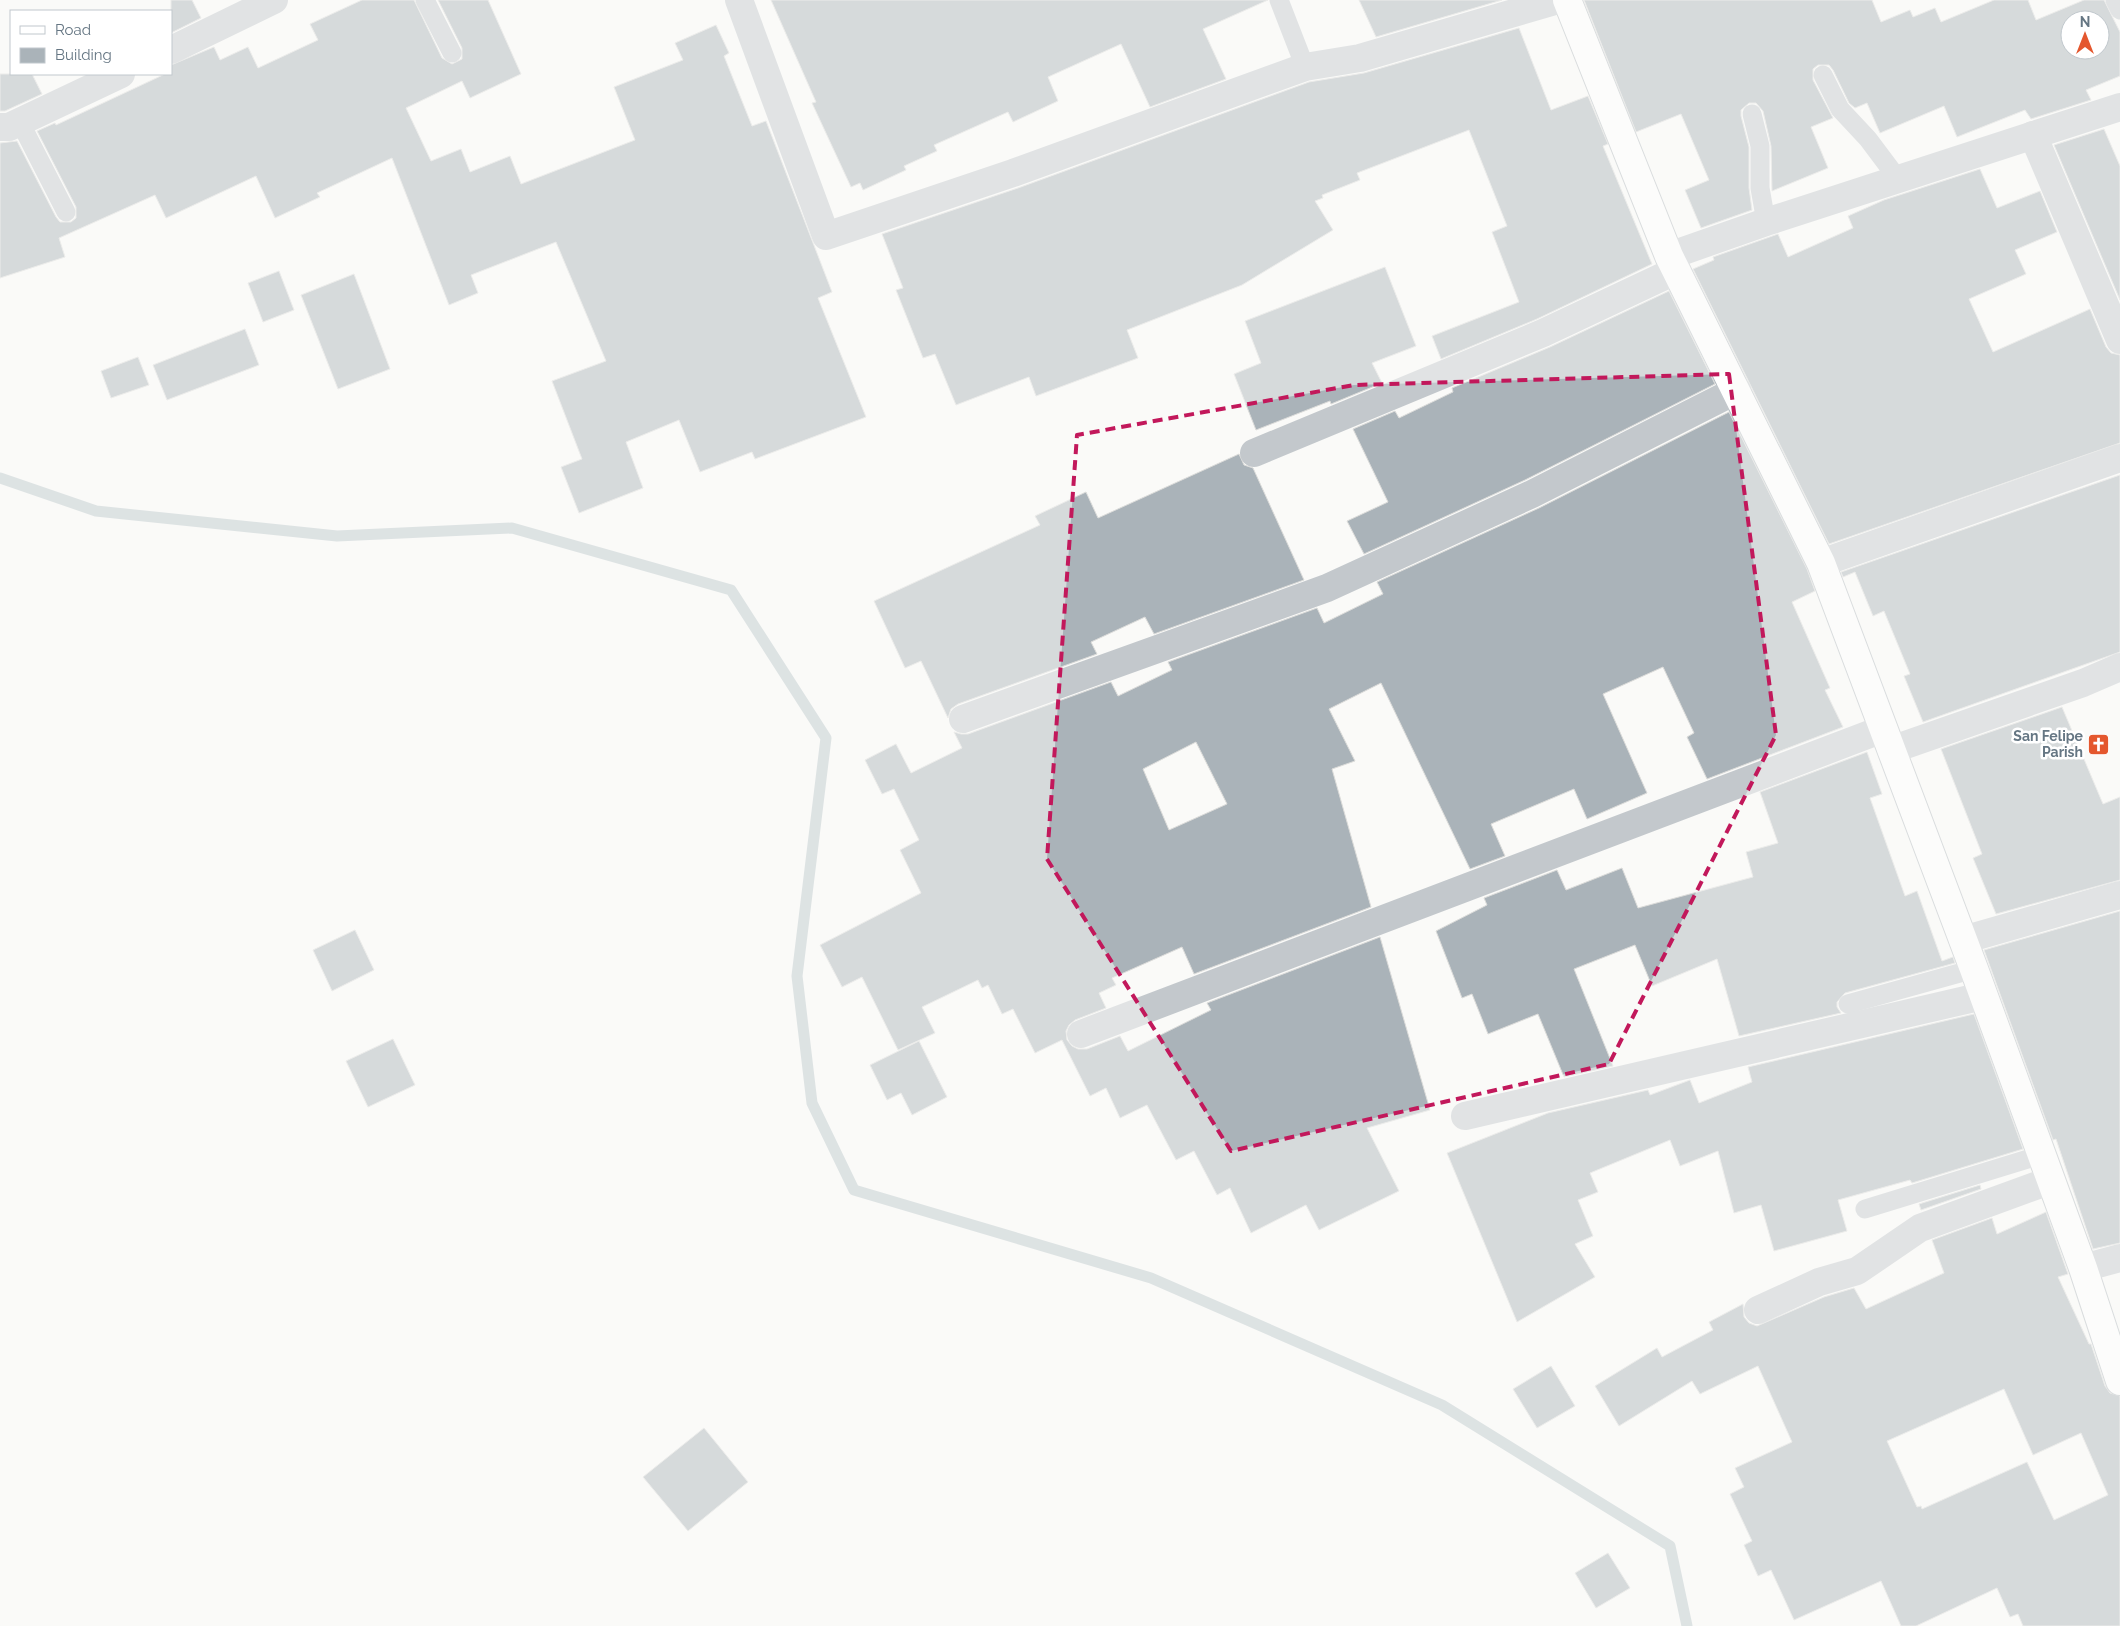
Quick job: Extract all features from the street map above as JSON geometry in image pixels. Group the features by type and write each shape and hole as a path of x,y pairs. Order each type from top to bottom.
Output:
{"main road":[{"path":"1567,0 1673,263 1821,563 1974,969 2049,1181 2083,1268 2120,1381"}],"street":[{"path":"172,50 274,0"},
{"path":"738,0 826,236 1013,173 1305,67 1360,58 1558,0"},
{"path":"10,124 119,75"},
{"path":"1254,453 1543,333 1673,263 1766,222 2120,107"},
{"path":"2033,135 2120,340"},
{"path":"963,719 1327,588 1532,494 1737,390"},
{"path":"1821,563 2120,458"},
{"path":"1082,1034 1887,740 2083,683 2120,667"},
{"path":"1963,940 2120,895"},
{"path":"1466,1116 1983,996"},
{"path":"1758,1310 1819,1282 1857,1271 1920,1228 2049,1181"},
{"path":"2083,1268 2120,1258"}],"lane":[{"path":"425,0 452,54"},
{"path":"1279,0 1298,43 1305,67"},
{"path":"2115,0 2120,10"},
{"path":"1823,75 1840,109 1868,139 1898,179"},
{"path":"1752,114 1760,146 1760,188 1766,222"},
{"path":"10,124 66,212"},
{"path":"1848,1004 1974,969"},
{"path":"1865,1210 2041,1155"}],"highlighted area":[{"path":"1729,374 1776,735 1609,1064 1231,1151 1047,859 1077,435 1354,385"}],"building":[{"path":"171,0 192,0 201,18 172,32"},
{"path":"362,0 414,0 442,58 452,64 462,59 462,48 438,0 488,0 521,74 470,98 462,81 406,108 431,161 461,149 470,172 510,156 521,184 635,140 614,87 683,60 675,43 716,25 729,53 724,56 752,126 766,121 832,292 818,298 866,417 755,459 752,452 700,472 679,420 626,442 643,488 579,513 561,467 582,459 552,381 606,361 556,242 471,275 478,293 449,305 392,158 317,193 320,197 275,218 256,176 166,218 155,195 59,238 65,257 0,278 0,143 17,141 56,217 60,222 71,222 76,218 76,207 37,131 55,123 56,125 163,75 172,75 172,65 214,47 220,60 248,47 258,68 318,40 310,24"},
{"path":"771,0 1268,0 1203,29 1226,79 1150,107 1121,44 1048,77 1058,101 1013,122 1008,112 934,145 937,151 904,166 906,170 863,190 860,183 851,187 812,103 816,102"},
{"path":"1359,0 1502,0 1376,37"},
{"path":"1584,0 1872,0 1881,22 1910,10 1913,17 1935,8 1941,22 1994,0 2028,0 2036,20 2060,10 2060,60 2110,60 2110,12 2120,32 2120,76 2086,90 2091,100 2031,119 2025,110 1957,137 1944,106 1880,133 1867,103 1855,108 1849,103 1829,65 1818,65 1813,69 1813,80 1833,118 1811,127 1828,168 1772,191 1771,146 1763,111 1756,103 1749,103 1741,110 1741,116 1749,147 1749,188 1752,210 1701,228 1685,190 1709,180 1681,114 1636,132"},
{"path":"2084,0 2104,0 2109,10 2060,10"},
{"path":"1519,28 1551,110 1588,96 1608,144 1603,146 1652,264 1537,319 1441,359 1432,336 1519,302 1492,232 1507,226 1469,130 1357,173 1360,180 1322,195 1323,198 1315,201 1333,230 1242,285 1127,330 1138,358 1036,396 1029,377 956,405 935,354 923,358 896,290 903,288 882,234 1018,188 1309,82 1364,73"},
{"path":"0,74 32,75 42,94 5,111 0,111"},
{"path":"2104,129 2120,166 2120,300 2054,145"},
{"path":"1980,169 1997,208 2040,191 2057,232 2015,250 2026,274 1969,299 1993,352 2090,309 2106,347 2111,353 2120,355 2120,443 1829,544 1693,269 1714,260 1713,257 1778,234 1788,257 1853,228 1848,216 1884,200"},
{"path":"1385,267 1416,346 1372,363 1382,383 1331,404 1330,401 1256,430 1234,374 1261,363 1245,321"},
{"path":"279,271 294,310 263,322 248,283"},
{"path":"354,274 390,369 338,389 301,295"},
{"path":"1669,291 1715,384 1525,480 1364,554 1347,521 1388,502 1353,429 1395,411 1399,418 1453,392 1452,388 1550,347"},
{"path":"245,329 259,365 167,400 153,365"},
{"path":"138,357 149,385 111,398 101,371"},
{"path":"1729,412 1807,569 1815,591 1792,602 1830,688 1825,690 1843,727 1707,779 1687,737 1694,733 1663,667 1603,694 1647,793 1587,819 1574,789 1491,824 1505,856 1470,869 1381,683 1329,709 1355,761 1332,769 1371,907 1194,974 1182,947 1112,978 1116,985 1099,993 1106,1008 1075,1020 1066,1031 1067,1040 1078,1049 1087,1049 1120,1036 1128,1051 1211,1010 1207,1003 1380,937 1430,1110 1367,1128 1399,1191 1319,1230 1306,1205 1251,1233 1230,1188 1217,1195 1194,1151 1176,1160 1147,1105 1120,1118 1106,1088 1090,1096 1062,1040 1035,1053 1013,1009 1002,1014 988,985 982,988 978,980 922,1007 935,1033 898,1050 862,977 842,987 820,945 921,893 900,850 919,840 894,789 882,794 865,760 896,744 911,773 962,748 954,732 968,734 1111,682 1118,696 1172,670 1168,662 1317,608 1324,623 1383,594 1377,582 1539,508","holes":["1196,742 1227,804 1169,830 1143,769"]},
{"path":"1239,454 1244,465 1253,468 1304,580 1154,634 1145,617 1091,642 1097,654 958,704 951,709 948,718 921,661 905,668 874,601 1040,525 1035,516 1086,492 1098,518"},
{"path":"2120,475 2120,652 1923,722 1904,676 1910,674 1884,611 1873,616 1855,572 1843,577 1841,572"},
{"path":"2062,707 2103,804 2120,797 2120,880 1996,914 1973,858 1982,854 1941,749"},
{"path":"1867,752 1882,794 1870,798 1905,896 1917,891 1942,961 1953,957 1955,963 1845,993 1837,1002 1837,1007 1841,1013 1739,1036 1717,959 1652,986 1635,945 1574,969 1613,1066 1564,1077 1538,1014 1488,1034 1472,994 1462,998 1436,931 1487,905 1484,898 1557,870 1566,890 1622,868 1638,908 1753,877 1746,852 1778,843 1760,792"},
{"path":"2120,911 2120,1243 2093,1249 2056,1139 2053,1140 1984,950"},
{"path":"355,930 374,970 332,991 313,950"},
{"path":"1974,1014 2023,1149 1912,1183 1910,1180 1838,1200 1847,1231 1774,1251 1761,1205 1734,1213 1718,1151 1680,1166 1670,1140 1590,1173 1598,1192 1578,1200 1593,1236 1575,1244 1595,1277 1517,1322 1447,1153 1548,1113 1648,1090 1650,1095 1690,1080 1699,1103 1752,1082 1748,1067"},
{"path":"393,1039 415,1085 368,1107 346,1061"},
{"path":"919,1041 947,1097 912,1115 901,1093 887,1100 870,1065"},
{"path":"1980,1185 1981,1189 1921,1210 1919,1204"},
{"path":"2046,1212 2068,1274 2058,1277 2089,1344 2091,1344 2105,1386 2110,1393 2120,1396 2120,1626 2023,1626 2018,1614 2010,1617 1997,1588 1916,1626 1901,1626 1881,1581 1794,1620 1771,1570 1758,1576 1744,1545 1752,1541 1730,1494 1744,1487 1735,1468 1792,1442 1758,1366 1700,1394 1692,1381 1619,1426 1595,1386 1657,1348 1662,1357 1713,1330 1709,1322 1743,1304 1744,1317 1749,1323 1757,1326 1824,1297 1854,1288 1866,1309 1944,1273 1932,1240 1992,1218 1997,1234","holes":["2004,1389 2033,1455 2081,1433 2108,1495 2054,1520 2027,1462 1922,1509 1921,1506 1917,1507 1887,1441"]},
{"path":"1551,1366 1575,1406 1537,1428 1513,1389"},
{"path":"704,1428 748,1482 688,1531 643,1477"},
{"path":"1608,1553 1630,1588 1596,1608 1575,1573"}],"waterway":[{"path":"0,478 96,511 337,536 512,528 731,590 826,738 797,976 812,1103 854,1190 1151,1278 1442,1405 1670,1546 1687,1626"}],"place":[{"name":"San Felipe Parish","path":"2099,744"}]}
